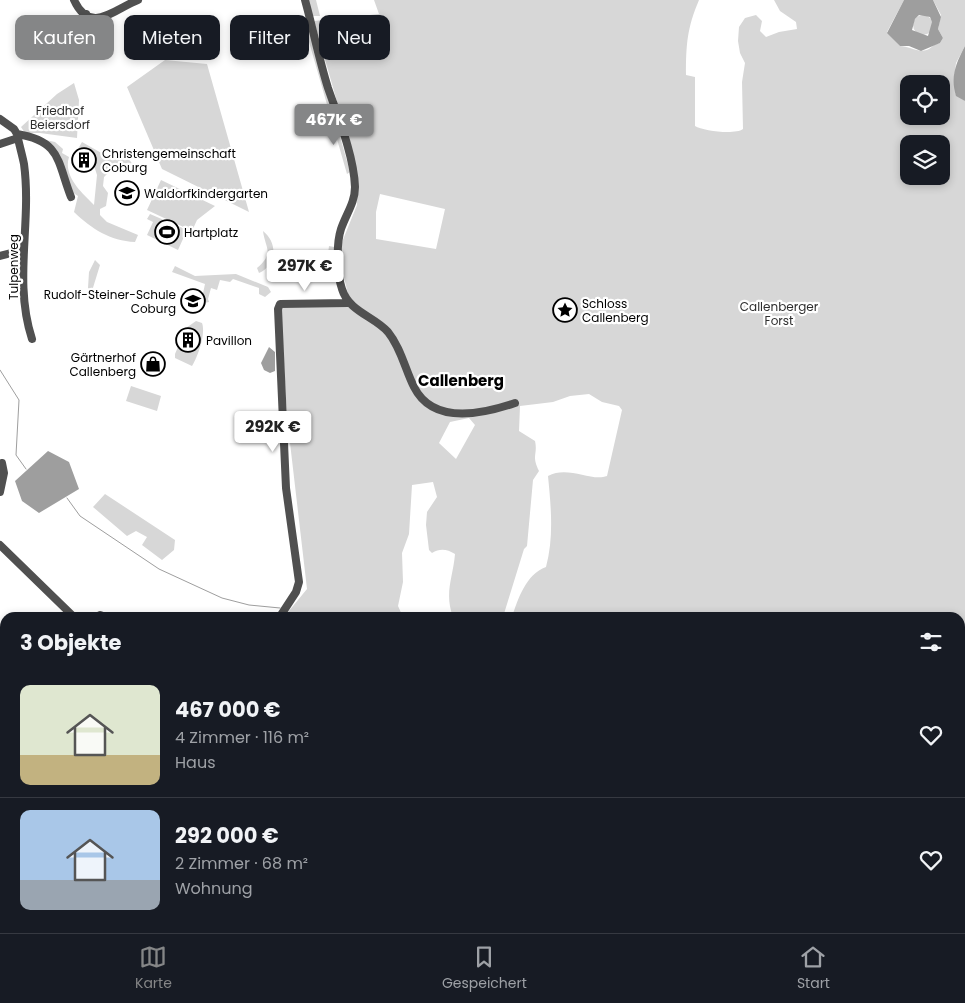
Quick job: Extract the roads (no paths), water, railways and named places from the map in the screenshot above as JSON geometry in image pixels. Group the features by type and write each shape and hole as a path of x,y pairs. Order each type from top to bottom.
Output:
{"street":[{"path":"74,0 86,14 96,18 107,17 122,6 138,0"},
{"path":"305,0 319,57 348,152 355,185 352,205 340,230 338,243 340,295 332,302"},
{"path":"0,119 14,129 17,136"},
{"path":"0,144 17,136 31,136 47,144 57,156 72,197"},
{"name":"Tulpenweg","path":"17,136 24,166 22,288 26,322 32,339"},
{"path":"0,256 23,250"},
{"path":"341,289 348,303 389,334 417,392 428,405 449,413 477,413 516,402"},
{"path":"284,612 299,582 286,488 278,309 280,304 348,303"},
{"path":"0,492 4,474 2,463"},
{"path":"0,545 69,612"}],"waterway":[{"path":"0,370 19,400 16,455 26,469"},
{"path":"67,498 80,516 159,569 222,598 249,605 280,608"}],"place":[{"name":"Christengemeinschaft Coburg","path":"84,160"},
{"name":"Waldorfkindergarten","path":"127,193"},
{"name":"Hartplatz","path":"167,232"},
{"name":"Rudolf-Steiner-Schule Coburg","path":"193,301"},
{"name":"Schloss Callenberg","path":"565,310"},
{"name":"Pavillon","path":"188,340"},
{"name":"Gärtnerhof Callenberg","path":"153,364"}],"district":[{"name":"Callenberg","path":"461,380"}],"park label":[{"name":"Friedhof Beiersdorf","path":"60,117"},
{"name":"Callenberger Forst","path":"779,313"}]}
